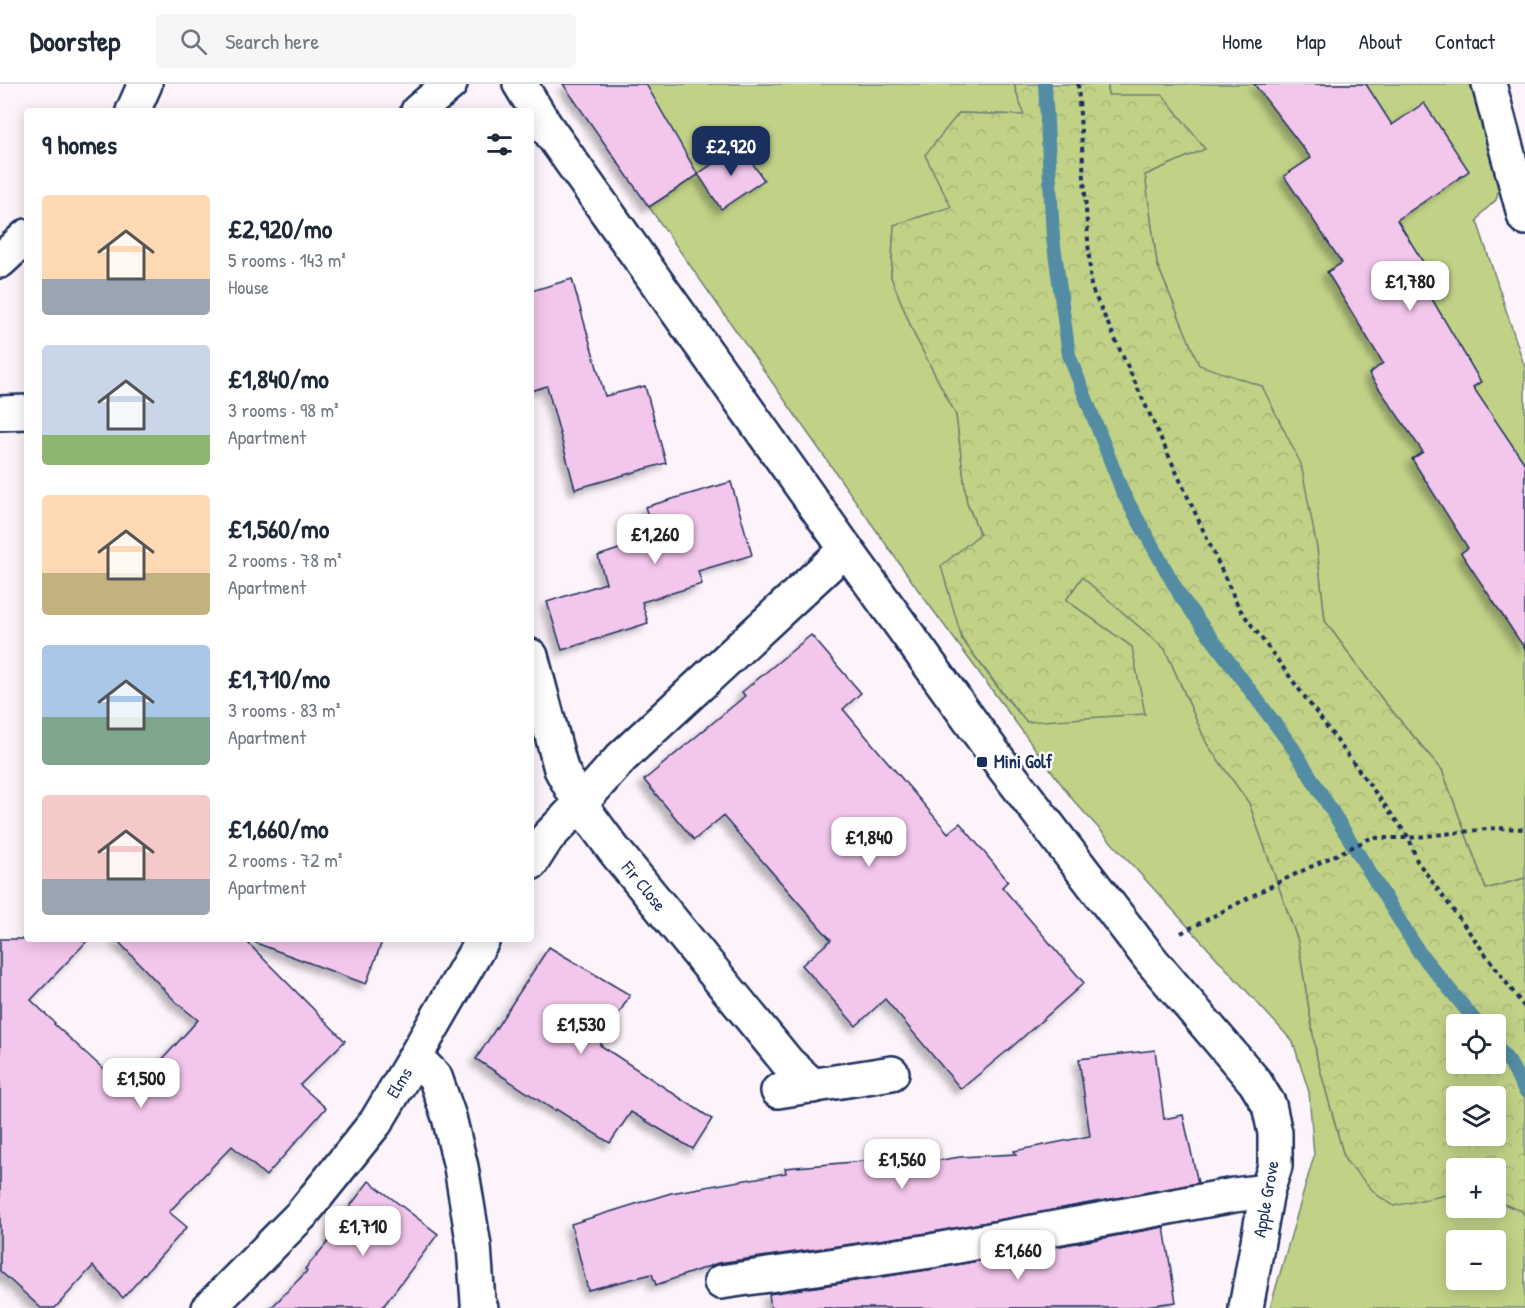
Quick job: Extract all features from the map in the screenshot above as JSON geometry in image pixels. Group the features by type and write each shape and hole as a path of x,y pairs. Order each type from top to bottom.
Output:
{"lane":[{"path":"134,108 145,84"},
{"path":"422,108 450,84"},
{"name":"Apple Grove","path":"520,84 545,125 1005,769 1152,960 1255,1082 1269,1105 1275,1133 1275,1166 1267,1191 1246,1308"},
{"path":"1489,84 1525,218"},
{"path":"0,261 24,239"},
{"path":"0,413 24,412"},
{"path":"534,857 546,838 621,758 846,549"},
{"name":"Fir Close","path":"534,667 561,769 580,804 614,850 780,1054 813,1086"},
{"path":"415,1057 481,942"},
{"name":"Elms","path":"209,1308 317,1196 376,1122 415,1057 435,1077 449,1117 463,1178 474,1246 478,1302 481,1308"},
{"path":"778,1091 892,1073"},
{"path":"721,1282 931,1251 1222,1197 1267,1191"}],"path":[{"path":"1078,84 1091,287 1239,608 1409,838 1417,861 1525,1008"},
{"path":"1152,960 1184,931 1371,838 1409,838 1496,828 1525,829"}],"green space":[{"path":"646,84 1014,84 1024,115 959,113 951,207 894,225 891,277 914,334 956,415 967,503 980,535 962,639 1004,696 1027,722 1132,647 1066,600 1082,577 1165,649 1207,744 1249,803 1298,941 1317,1058 1345,1160 1394,1205 1446,1195 1446,1218 1506,1218 1506,1205 1522,1211 1525,1216 1525,1308 1270,1308 1314,1156 1309,1092 1293,1042 1073,800 916,587 649,207 686,183 690,177"},
{"path":"1014,84 1108,84 1108,95 1163,95 1205,149 1145,175 1157,264 1199,365 1262,386 1301,464 1317,548 1325,621 1382,699 1442,770 1486,889 1525,878 1525,1216 1522,1211 1506,1205 1506,1158 1446,1158 1446,1195 1394,1206 1377,1195 1345,1160 1317,1058 1298,941 1249,803 1207,744 1165,649 1082,577 1066,600 1132,647 1145,714 1027,722 962,639 941,566 980,534 967,503 956,415 914,334 891,277 894,225 951,207 925,155 959,113 1024,115"},
{"path":"1108,84 1473,84 1500,184 1496,200 1477,221 1525,368 1525,878 1486,889 1442,770 1382,699 1325,621 1317,548 1262,386 1199,366 1157,264 1145,175 1204,149 1108,95"}],"building":[{"path":"563,84 646,84 698,175 649,207"},
{"path":"1254,84 1366,84 1392,125 1424,103 1469,171 1397,220 1439,288 1429,294 1481,382 1473,387 1525,464 1525,649 1461,553 1468,548 1412,459 1423,452 1369,374 1383,363 1327,272 1342,263 1284,176 1311,158"},
{"path":"740,145 764,180 721,209 698,174"},
{"path":"572,279 605,396 645,386 666,463 575,489 547,386 534,390 534,290"},
{"path":"731,482 752,555 698,571 702,584 642,602 648,623 562,650 547,602 606,583 598,556 655,537 645,507"},
{"path":"811,635 861,693 843,709 948,833 960,823 1008,881 1002,887 1084,983 961,1089 885,999 856,1026 802,965 831,940 723,816 694,840 644,780 745,696 742,692"},
{"path":"0,939 24,939 24,942 86,942 31,1000 131,1094 198,1020 177,1003 119,942 247,942 345,1041 300,1085 326,1108 266,1176 232,1146 169,1212 187,1227 123,1298 93,1266 55,1308 41,1308 0,1271"},
{"path":"256,942 382,942 366,984"},
{"path":"549,947 630,995 600,1045 712,1119 693,1149 631,1112 610,1143 556,1109 555,1111 476,1059"},
{"path":"1155,1050 1164,1119 1183,1115 1198,1183 928,1233 718,1263 656,1285 652,1274 588,1290 571,1224 671,1193 786,1173 785,1168 888,1159 875,1171 960,1157 1016,1154 1014,1151 1090,1136 1079,1059"},
{"path":"369,1181 438,1234 382,1308 271,1308 307,1271 305,1269 333,1236 330,1233"},
{"path":"1164,1227 1176,1302 1129,1308 771,1308 769,1294 934,1269"}],"waterway":[{"path":"1045,84 1053,238 1069,355 1123,493 1181,597 1293,748 1419,952 1470,1014"},
{"path":"1506,1058 1525,1091"}],"place":[{"name":"Mini Golf","path":"982,762"}]}
